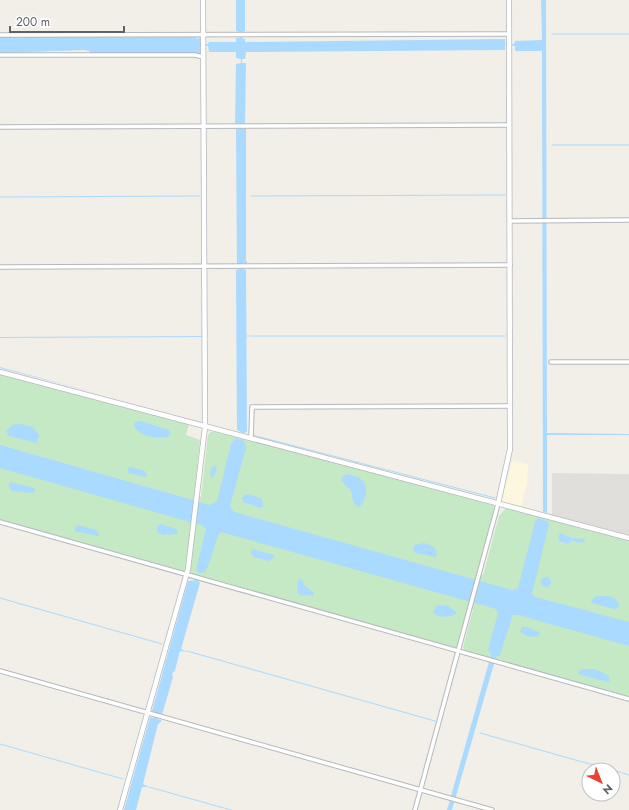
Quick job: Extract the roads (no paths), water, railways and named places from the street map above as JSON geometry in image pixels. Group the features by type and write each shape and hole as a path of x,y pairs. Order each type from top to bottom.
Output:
{"street":[{"path":"120,810 187,574 205,427 203,0"},
{"path":"415,810 460,651 509,461 509,0"},
{"path":"0,35 509,34"},
{"path":"0,55 195,55 203,57"},
{"path":"0,127 509,125"},
{"path":"510,221 629,220"},
{"path":"0,267 510,265"},
{"path":"551,362 629,362"},
{"path":"0,372 629,538"},
{"path":"250,438 252,407 510,406"},
{"path":"0,522 629,698"},
{"path":"0,671 492,810"}],"water":[{"path":"236,0 245,0 245,31 242,32 242,38 245,39 245,42 505,39 505,44 514,44 515,41 542,40 541,0 546,0 547,433 629,434 547,435 547,513 543,512 542,51 515,51 515,46 505,45 505,50 246,52 245,59 242,59 242,63 246,63 245,123 242,123 242,129 246,129 247,263 243,264 243,269 246,270 247,432 243,433 237,430 236,270 240,269 240,264 237,264 236,129 240,129 240,123 235,123 236,64 241,63 241,59 236,58 236,52 209,52 208,46 200,46 200,53 198,54 91,54 89,51 85,50 0,53 0,37 196,37 197,39 200,37 200,44 208,44 209,42 236,42 236,38 240,38 240,32 236,31"},
{"path":"0,337 202,337 0,338"},
{"path":"0,367 92,392 0,368"},
{"path":"140,421 169,430 171,434 168,437 154,437 145,435 137,431 134,427 135,422"},
{"path":"21,424 32,427 39,435 37,443 9,436 6,431 12,425"},
{"path":"236,438 244,441 246,448 230,506 234,512 512,590 518,588 535,522 538,518 547,521 549,524 532,594 535,597 629,622 629,646 518,615 513,615 500,655 496,657 452,810 447,810 491,655 488,650 498,613 496,609 221,532 205,572 200,573 197,580 200,583 181,649 187,652 180,651 175,670 172,674 173,677 162,715 158,714 157,719 161,720 161,722 158,724 143,784 149,787 142,787 136,810 124,810 150,717 154,718 156,713 152,711 188,581 196,580 199,573 196,570 206,529 202,525 0,468 0,445 210,505 217,501 231,444"},
{"path":"214,465 217,469 212,479 210,471"},
{"path":"130,467 145,471 147,476 144,477 129,473 127,469"},
{"path":"349,474 360,478 365,485 366,493 364,501 359,507 356,506 353,501 351,491 341,480 344,475"},
{"path":"10,482 34,488 35,491 32,493 12,491 8,485"},
{"path":"248,494 262,499 263,506 261,508 243,502 242,498"},
{"path":"160,524 176,529 178,531 177,534 163,535 157,532 157,526"},
{"path":"78,525 96,530 99,534 98,536 75,531 75,527"},
{"path":"560,533 572,538 584,539 585,542 578,543 573,540 568,544 559,541 558,538"},
{"path":"424,543 435,549 437,554 436,557 415,553 413,548 415,545"},
{"path":"252,549 274,555 275,557 269,561 254,557 251,553"},
{"path":"544,577 548,577 550,578 550,586 544,587 541,584 541,580"},
{"path":"301,579 305,586 314,593 313,596 301,595 297,592 298,581"},
{"path":"596,596 607,596 615,599 619,604 618,608 615,609 592,603 591,601"},
{"path":"437,605 448,606 456,612 456,614 447,617 435,614 433,612"},
{"path":"522,627 527,627 539,632 540,634 532,637 528,636 520,632"},
{"path":"581,669 594,669 608,675 610,680 608,682 581,675 578,673"}],"waterway":[{"path":"552,34 629,34"},
{"path":"552,145 629,145"},
{"path":"251,196 505,195"},
{"path":"0,197 200,196"},
{"path":"251,336 505,336"},
{"path":"252,435 495,498"},
{"path":"0,598 162,644"},
{"path":"187,651 435,721"},
{"path":"480,733 583,762"},
{"path":"0,744 123,779"},
{"path":"621,772 629,775"},
{"path":"149,787 231,810"}]}
